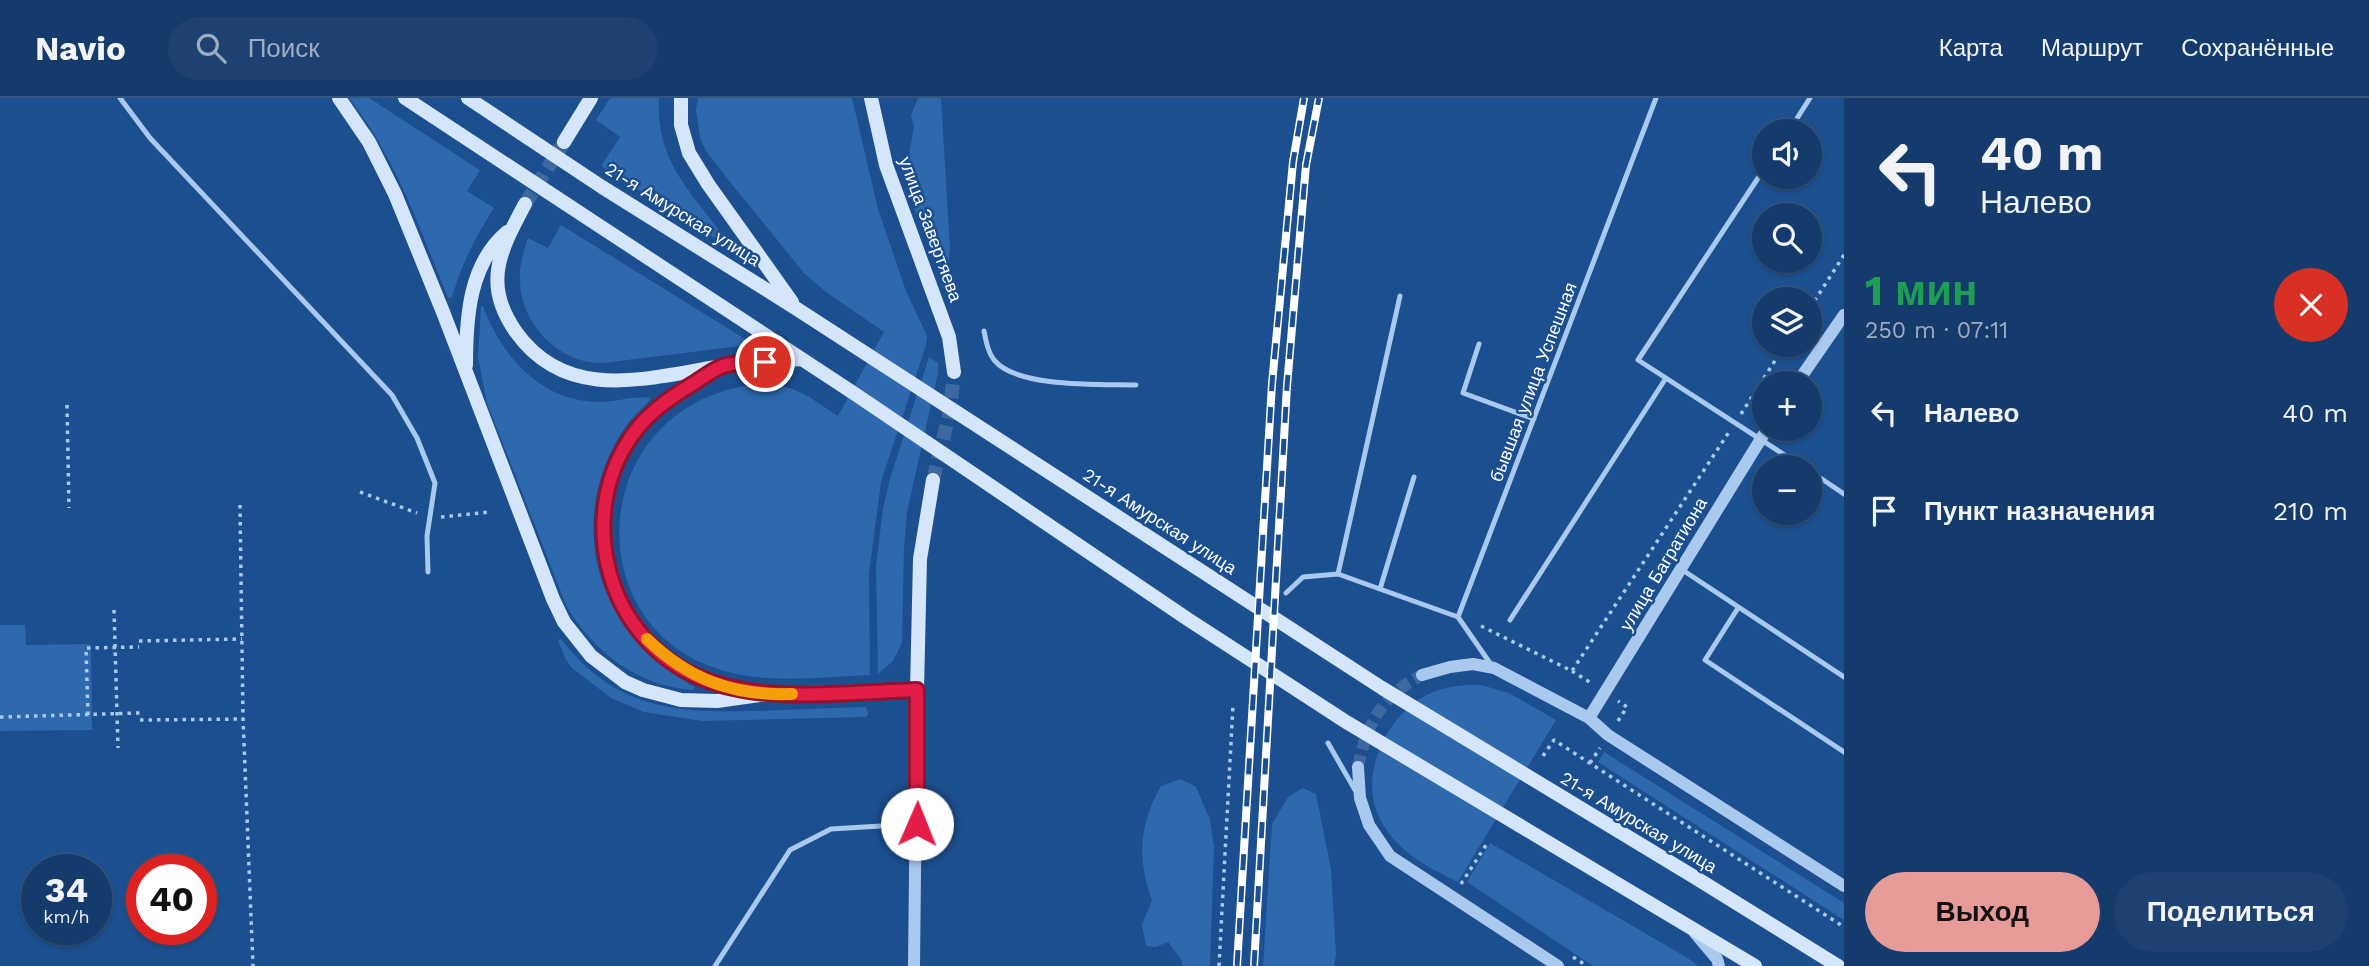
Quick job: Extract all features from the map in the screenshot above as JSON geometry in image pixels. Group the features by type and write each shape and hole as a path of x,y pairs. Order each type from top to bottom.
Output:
{"main road":[{"path":"339,98 369,142 395,194 564,622 591,656 625,682 643,690 681,700 717,701 768,694 917,690 919,559 933,480"},
{"path":"405,98 1348,723 1755,966"},
{"name":"21-я Амурская улица","path":"468,98 1382,688 1838,966"},
{"path":"564,142 591,98"},
{"path":"681,98 681,125 689,153 797,309"},
{"name":"улица Завертяева","path":"871,98 893,187 950,337 954,372"},
{"path":"525,204 498,263 496,277 498,292 512,326 542,361 576,376 601,381 801,359"},
{"path":"466,377 466,342 473,287 485,257 513,227"},
{"path":"723,366 661,405 638,428 623,450 603,503 605,556 612,584 625,613 642,634 670,660 708,681 768,694"}],"street":[{"path":"1805,371 1844,315"},
{"name":"улица Багратиона","path":"1589,718 1759,441"},
{"path":"1422,676 1450,667 1473,664 1494,668 1589,718 1608,735 1844,886"},
{"path":"914,966 917,690"},
{"path":"1358,767 1360,798 1369,825 1390,856 1558,966"},
{"path":"1691,928 1717,959 1719,966"}],"lane":[{"path":"120,98 150,138 392,395 416,438 435,483 429,518 428,572"},
{"name":"бывшая улица Успешная","path":"1458,617 1656,98"},
{"path":"1797,119 1811,98"},
{"path":"1752,187 1638,360 1735,424 1752,430"},
{"path":"1338,574 1400,296"},
{"path":"984,331 994,361 1007,371 1047,382 1136,385"},
{"path":"1479,344 1463,393 1534,419"},
{"path":"1510,621 1666,378"},
{"path":"1771,441 1788,455"},
{"path":"1380,589 1414,477"},
{"path":"1822,479 1844,494"},
{"path":"1681,569 1844,677"},
{"path":"1286,593 1303,577 1338,574 1458,617 1494,668"},
{"path":"1738,608 1705,660 1844,751"},
{"path":"1328,743 1360,798"},
{"path":"715,966 790,850 831,829 917,824"}],"path":[{"path":"1822,289 1844,255"},
{"path":"1458,617 1488,628 1572,671 1777,357"},
{"path":"67,405 69,508"},
{"path":"360,492 429,518 490,512"},
{"path":"240,505 243,719 253,966"},
{"path":"114,610 118,748"},
{"path":"139,640 242,639"},
{"path":"88,715 86,648 139,647"},
{"path":"1219,966 1233,705"},
{"path":"0,717 140,713"},
{"path":"140,720 243,719"},
{"path":"1543,756 1554,740 1844,927"},
{"path":"1461,884 1488,842"},
{"path":"1564,951 1587,966"}],"shaded area":[{"path":"349,98 369,98 480,170 467,191 494,208 470,251 452,297 448,298 394,169"},
{"path":"610,98 659,98 661,130 669,157 691,194 733,245 730,248 601,166 620,137 596,120"},
{"path":"698,98 852,98 878,209 906,291 927,336 881,482 869,574 870,675 774,678 718,669 674,646 643,613 625,573 619,529 627,486 647,446 679,413 724,391 751,385 770,385 803,393 838,416 884,332 805,274 726,177 706,151 700,138 696,110"},
{"path":"918,98 941,98 950,248 947,275 951,283 949,288 945,287 915,211 908,161 914,127 911,115"},
{"path":"561,225 742,337 748,345 603,363 587,362 558,349 545,339 527,312 522,297 520,275 528,238 548,248"},
{"path":"481,306 500,342 512,358 541,384 576,400 597,402 651,398 626,426 610,454 598,489 593,523 596,556 604,588 619,617 640,644 665,668 695,687 693,690 654,682 619,664 590,638 566,605 487,403 478,357"},
{"path":"929,357 938,363 938,373 907,512 902,643 893,661 878,674 876,566 883,508"},
{"path":"0,625 25,625 26,645 91,644 92,730 0,731"},
{"path":"561,639 581,662 602,680 647,702 696,710 724,711 866,707 868,714 866,717 702,721 644,712 611,698 572,668 558,640"},
{"path":"1481,685 1509,693 1556,720 1458,882 1413,857 1395,840 1380,819 1374,803 1372,785 1379,750 1397,719 1409,707 1423,697 1444,689"},
{"path":"1604,752 1844,903 1844,920 1598,762"},
{"path":"1181,779 1196,787 1210,820 1214,847 1210,966 1182,966 1182,961 1168,942 1156,947 1146,946 1142,925 1152,900 1142,856 1148,814 1161,786"},
{"path":"1303,788 1316,794 1331,869 1336,954 1334,966 1263,966 1272,824 1288,797"},
{"path":"1490,843 1699,966 1593,966 1467,882"}],"tunnel":[{"path":"525,204 564,142"},
{"path":"933,480 950,411 954,372"},
{"path":"1358,767 1366,737 1378,713 1396,692 1422,675"}],"railway":[{"path":"1237,966 1272,384 1293,162 1304,98"},
{"path":"1254,966 1287,386 1306,165 1319,98"}],"slow traffic":[{"path":"647,639 680,668 708,681 768,694 792,694"}],"route":[{"path":"765,362 723,366 661,405 638,428 623,450 603,503 605,556 612,584 625,613 642,634 680,668 708,681 768,694 917,690 917,824"}]}
